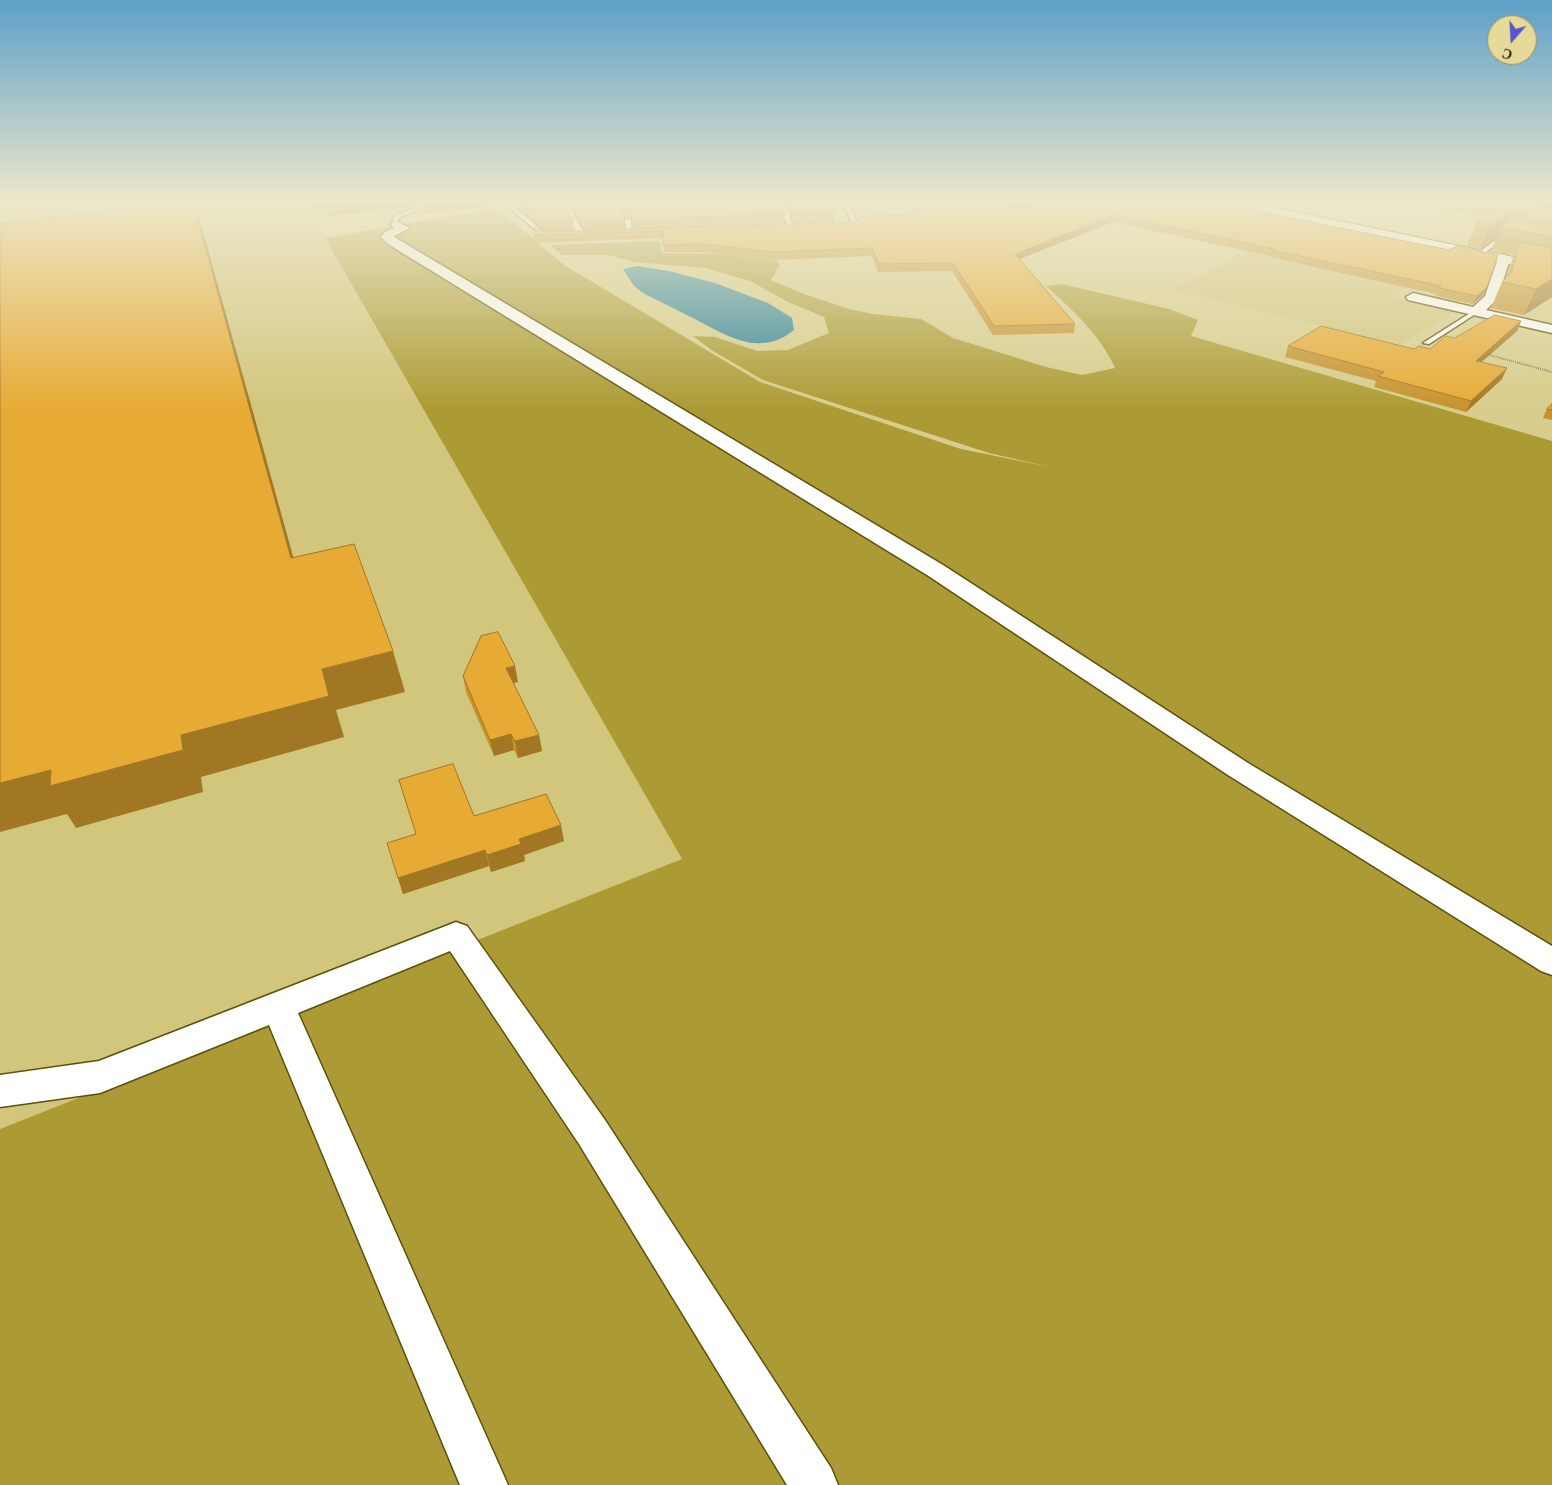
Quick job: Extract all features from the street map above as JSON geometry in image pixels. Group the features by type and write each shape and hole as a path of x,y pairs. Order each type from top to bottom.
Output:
{"street":[{"path":"442,271 935,570 1238,769 1552,962"},
{"path":"1477,311 1491,298 1500,271"},
{"path":"1413,297 1552,329"},
{"path":"0,1091 100,1077 456,935 592,1132 814,1485"},
{"path":"278,1006 484,1485"}],"lane":[{"path":"1429,342 1477,311"}],"path":[{"path":"1429,342 1552,372"}],"shaded area":[{"path":"0,271 344,271 682,859 0,1129"},
{"path":"344,271 575,271 760,382 961,449 1050,467 989,453 763,380 713,351 693,336 715,337 757,351 788,350 829,333 824,317 788,302 750,281 716,271 776,271 771,280 804,294 849,309 873,314 921,319 953,338 1046,367 1082,375 1115,368 1094,334 1046,286 1062,284 1169,309 1198,320 1191,336 1552,441 1552,1485 0,1485 0,1129 682,859"},
{"path":"1208,271 1396,271 1422,277 1394,297 1455,311 1400,345 1174,290"}],"water":[{"path":"624,271 670,271 715,283 768,303 792,318 794,330 768,343 742,341 643,293 634,286"}],"building":[{"path":"0,271 212,271 291,558 354,544 393,651 322,669 329,696 181,735 183,750 50,786 51,770 0,783"},
{"path":"958,271 1030,271 1075,324 994,326"},
{"path":"1372,271 1492,271 1487,287 1477,296 1439,288 1441,286"},
{"path":"1511,271 1552,271 1552,279 1536,289 1502,282"},
{"path":"1495,315 1521,321 1476,361 1507,368 1471,401 1378,376 1384,372 1288,346 1321,326 1414,349 1419,346 1430,349 1446,336 1454,338"},
{"path":"498,632 515,666 506,668 539,735 515,741 511,734 490,740 463,676 481,636"},
{"path":"453,764 474,816 546,794 561,825 519,839 521,844 487,855 485,850 398,878 387,843 416,834 399,780"}]}
